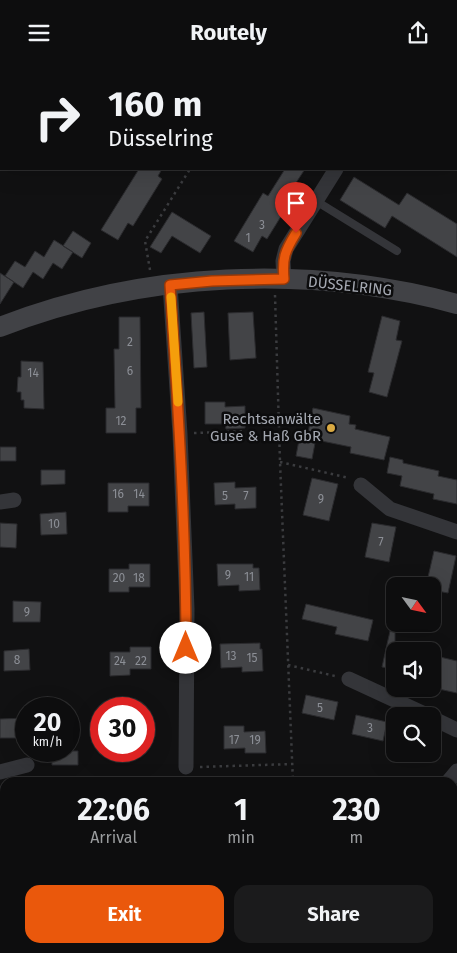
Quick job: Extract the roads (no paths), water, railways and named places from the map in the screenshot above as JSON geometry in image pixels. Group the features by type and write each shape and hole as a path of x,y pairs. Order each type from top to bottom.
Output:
{"street":[{"path":"279,279 286,249 335,170"},
{"name":"DÜSSELRING","path":"0,327 69,303 161,286 212,281 279,279 362,285 406,292 457,304"},
{"path":"161,286 180,434 187,609 186,767"},
{"path":"361,485 390,509 457,532"},
{"path":"350,679 410,707"},
{"path":"441,722 457,730"},
{"path":"0,772 27,765"}],"lane":[{"path":"316,201 397,251"}],"place":[{"name":"Rechtsanwälte Guse & Haß GbR","path":"331,428"}]}
